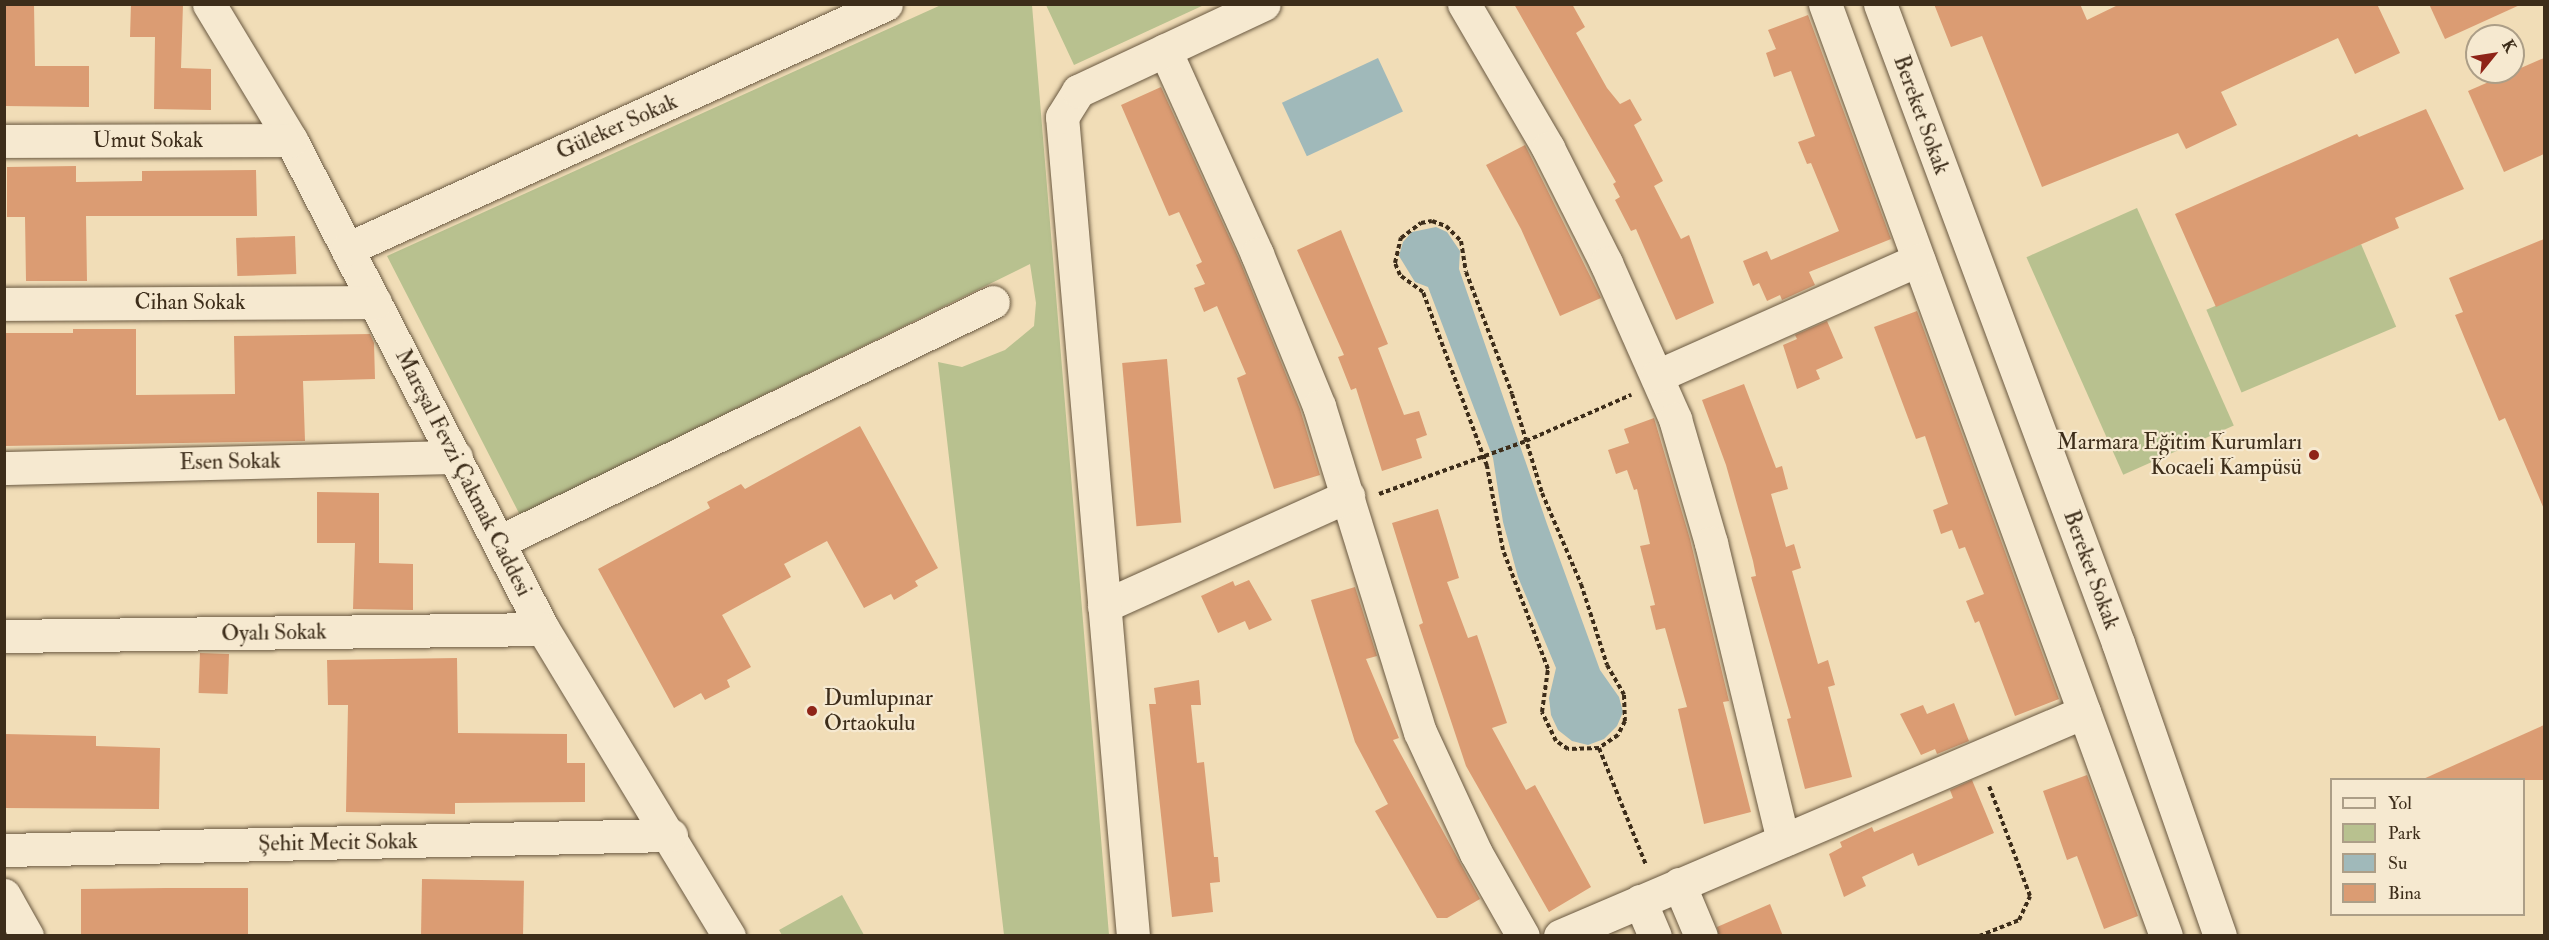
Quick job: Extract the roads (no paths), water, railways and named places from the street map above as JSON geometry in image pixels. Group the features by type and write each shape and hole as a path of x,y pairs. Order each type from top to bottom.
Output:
{"street":[{"name":"Mareşal Fevzi Çakmak Caddesi","path":"209,4 291,140 543,629 671,835 729,936"},
{"name":"Güleker Sokak","path":"347,249 886,4"},
{"path":"1133,936 1062,117 1078,91 1264,4"},
{"path":"1464,4 1548,148 1606,263 1674,419 1708,531 1784,840"},
{"path":"1825,4 2166,936"},
{"name":"Bereket Sokak","path":"1880,4 2114,631 2220,936"},
{"path":"1165,50 1293,339 1350,500 1420,732 1476,853 1523,936"},
{"name":"Umut Sokak","path":"4,141 291,140"},
{"path":"1658,379 1918,260"},
{"name":"Cihan Sokak","path":"4,304 375,302"},
{"path":"499,542 993,302"},
{"name":"Esen Sokak","path":"4,468 456,457"},
{"path":"1104,606 1350,500"},
{"name":"Oyalı Sokak","path":"4,636 543,629"},
{"path":"1560,936 2084,712"},
{"name":"Şehit Mecit Sokak","path":"4,850 671,835"},
{"path":"1655,936 1659,893"},
{"path":"1659,893 1701,936"},
{"path":"4,895 27,936"}],"water":[{"path":"1378,58 1403,111 1307,156 1282,103"},
{"path":"1436,227 1447,232 1460,251 1459,269 1547,524 1600,670 1619,697 1623,712 1617,726 1604,739 1588,745 1572,741 1558,730 1551,715 1549,698 1556,668 1518,577 1503,522 1493,458 1428,287 1415,282 1399,256 1403,242 1412,232"}],"place":[{"name":"Marmara Eğitim Kurumları Kocaeli Kampüsü","path":"2314,455"},
{"name":"Dumlupınar Ortaokulu","path":"812,711"}]}
